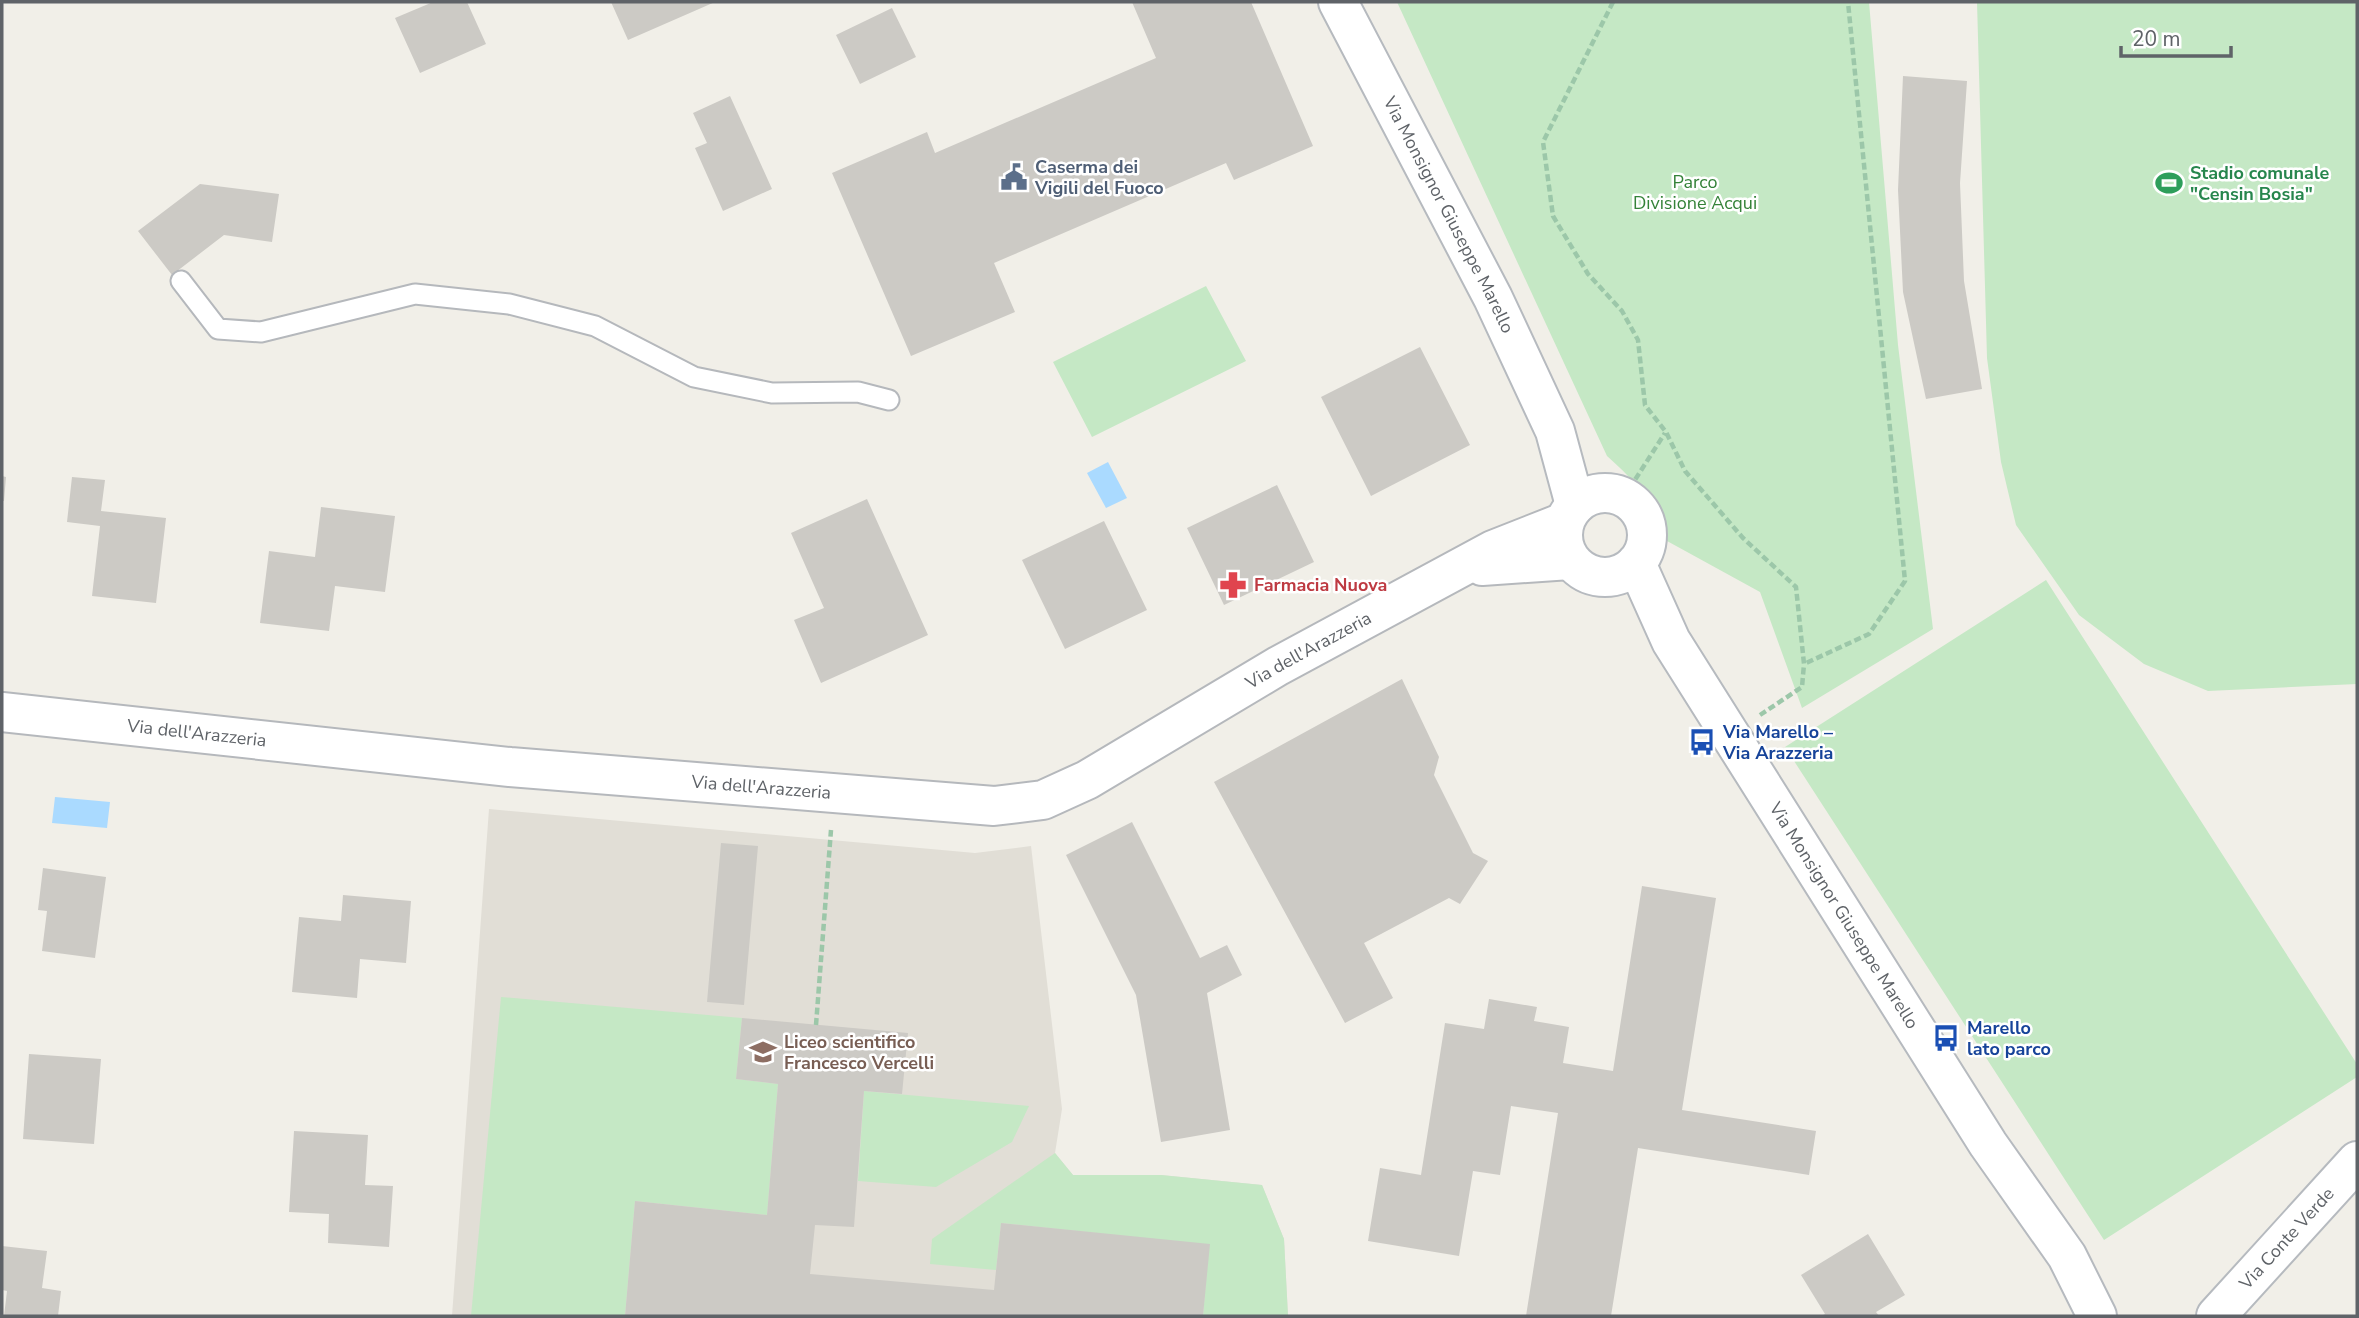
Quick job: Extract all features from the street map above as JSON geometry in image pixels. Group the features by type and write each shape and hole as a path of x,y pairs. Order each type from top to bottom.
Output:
{"street":[{"name":"Via Monsignor Giuseppe Marello","path":"1338,2 1493,298 1591,504 1637,508 1646,523 1645,548 1622,570 1594,576 1570,560"},
{"path":"1570,560 1562,535 1591,504"},
{"name":"Via dell'Arazzeria","path":"2,712 510,767 994,806 1043,800 1087,779 1278,666 1493,550 1591,504"},
{"name":"Via dell'Arazzeria","path":"1463,567 1570,560"},
{"name":"Via Monsignor Giuseppe Marello","path":"1622,570 1671,641 1988,1144 2067,1256 2097,1316"},
{"name":"Via Conte Verde","path":"2216,1316 2357,1161"},
{"name":"Via Monsignor Giuseppe Marello","path":"2067,1256 2125,1316"}],"lane":[{"path":"181,281 218,329 261,332 415,294 509,304 595,326 694,377 772,393 858,393 889,401"}],"path":[{"path":"1613,2 1543,142 1553,216 1588,274 1622,311 1638,340 1645,405 1665,432 1685,471 1743,538 1796,587 1804,664 1802,687 1730,736"},
{"path":"1804,664 1869,634 1905,581 1848,2"},
{"path":"1591,504 1665,432"},
{"path":"816,1025 834,794"}],"shaded area":[{"name":"Liceo scientifico Francesco Vercelli","path":"489,809 975,853 1031,846 1062,1109 1055,1153 1073,1175 1161,1175 1262,1185 1284,1239 1288,1316 452,1316"}],"green space":[{"name":"Parco Divisione Acqui","path":"1397,2 1869,2 1898,345 1933,629 1802,708 1760,592 1647,530 1644,505 1638,488 1607,456"},
{"name":"Stadio comunale \"Censin Bosia\"","path":"1977,2 2357,2 2357,684 2208,691 2144,664 2079,615 2016,525 2001,462 1987,358"},
{"path":"1206,286 1246,361 1092,437 1053,362"},
{"path":"2046,580 2357,1064 2357,1077 2104,1240 1785,747"},
{"path":"501,997 742,1018 736,1079 778,1084 767,1215 635,1201 625,1316 471,1316"},
{"path":"864,1091 1029,1106 1012,1142 936,1187 858,1181"},
{"path":"1055,1153 1073,1175 1161,1175 1262,1185 1284,1239 1288,1316 1203,1316 1209,1245 1001,1223 996,1270 930,1264 932,1239"}],"water":[{"path":"1108,462 1127,498 1106,508 1087,473"},
{"path":"55,797 110,802 107,828 52,823"}],"building":[{"path":"433,2 467,2 486,44 420,73 395,18"},
{"path":"611,2 715,2 628,40"},
{"name":"Caserma dei Vigili del Fuoco","path":"1132,2 1251,2 1313,146 1234,180 1226,163 994,263 1015,312 911,356 832,173 927,132 935,153 1156,58"},
{"path":"892,8 916,57 860,84 836,35"},
{"path":"1903,76 1967,81 1960,183 1964,281 1982,389 1926,399 1903,292 1898,190"},
{"path":"730,96 772,189 723,211 695,148 707,143 693,113"},
{"path":"200,184 279,194 272,242 224,235 172,275 138,231"},
{"path":"1420,347 1470,445 1371,496 1321,397"},
{"path":"2,476 6,477 4,501 2,501"},
{"path":"72,477 105,480 101,511 166,518 156,603 92,596 100,526 67,522"},
{"path":"1277,485 1314,562 1224,605 1187,528"},
{"path":"867,499 928,635 821,683 794,620 824,608 791,533"},
{"path":"321,507 395,516 385,592 335,586 329,631 260,623 269,551 315,557"},
{"path":"1104,521 1147,610 1065,649 1022,560"},
{"path":"1402,679 1439,757 1434,775 1473,853 1488,861 1460,904 1449,898 1364,943 1393,998 1345,1023 1214,782"},
{"path":"1132,822 1200,958 1227,945 1242,975 1207,993 1230,1130 1161,1142 1136,995 1066,855"},
{"path":"721,843 758,846 744,1005 707,1002"},
{"path":"43,868 106,877 95,958 42,951 47,911 38,910"},
{"path":"1642,886 1716,898 1682,1110 1816,1131 1809,1175 1638,1148 1611,1316 1526,1316 1558,1113 1511,1106 1500,1175 1473,1171 1459,1256 1368,1241 1380,1168 1421,1175 1445,1023 1484,1029 1489,999 1537,1007 1534,1021 1569,1027 1563,1063 1613,1071"},
{"path":"343,895 411,901 406,963 360,959 357,998 292,992 299,917 341,921"},
{"path":"742,1018 908,1033 902,1094 864,1091 854,1227 815,1225 810,1274 994,1290 1001,1223 1210,1244 1203,1316 625,1316 635,1201 767,1215 778,1084 736,1079"},
{"path":"29,1054 101,1059 94,1144 23,1139"},
{"path":"294,1131 368,1135 365,1185 393,1186 389,1247 328,1243 329,1214 289,1212"},
{"path":"1868,1234 1905,1295 1876,1312 1879,1316 1821,1316 1825,1314 1801,1275"},
{"path":"2,1246 47,1251 42,1288 61,1291 58,1316 4,1316 7,1291 2,1290"}],"place":[{"name":"Caserma dei Vigili del Fuoco","path":"1014,177"},
{"name":"Stadio comunale \"Censin Bosia\"","path":"2169,183"},
{"name":"Farmacia Nuova","path":"1233,585"},
{"name":"Via Marello – Via Arazzeria","path":"1702,742"},
{"name":"Marello lato parco","path":"1946,1038"},
{"name":"Liceo scientifico Francesco Vercelli","path":"763,1052"}]}
